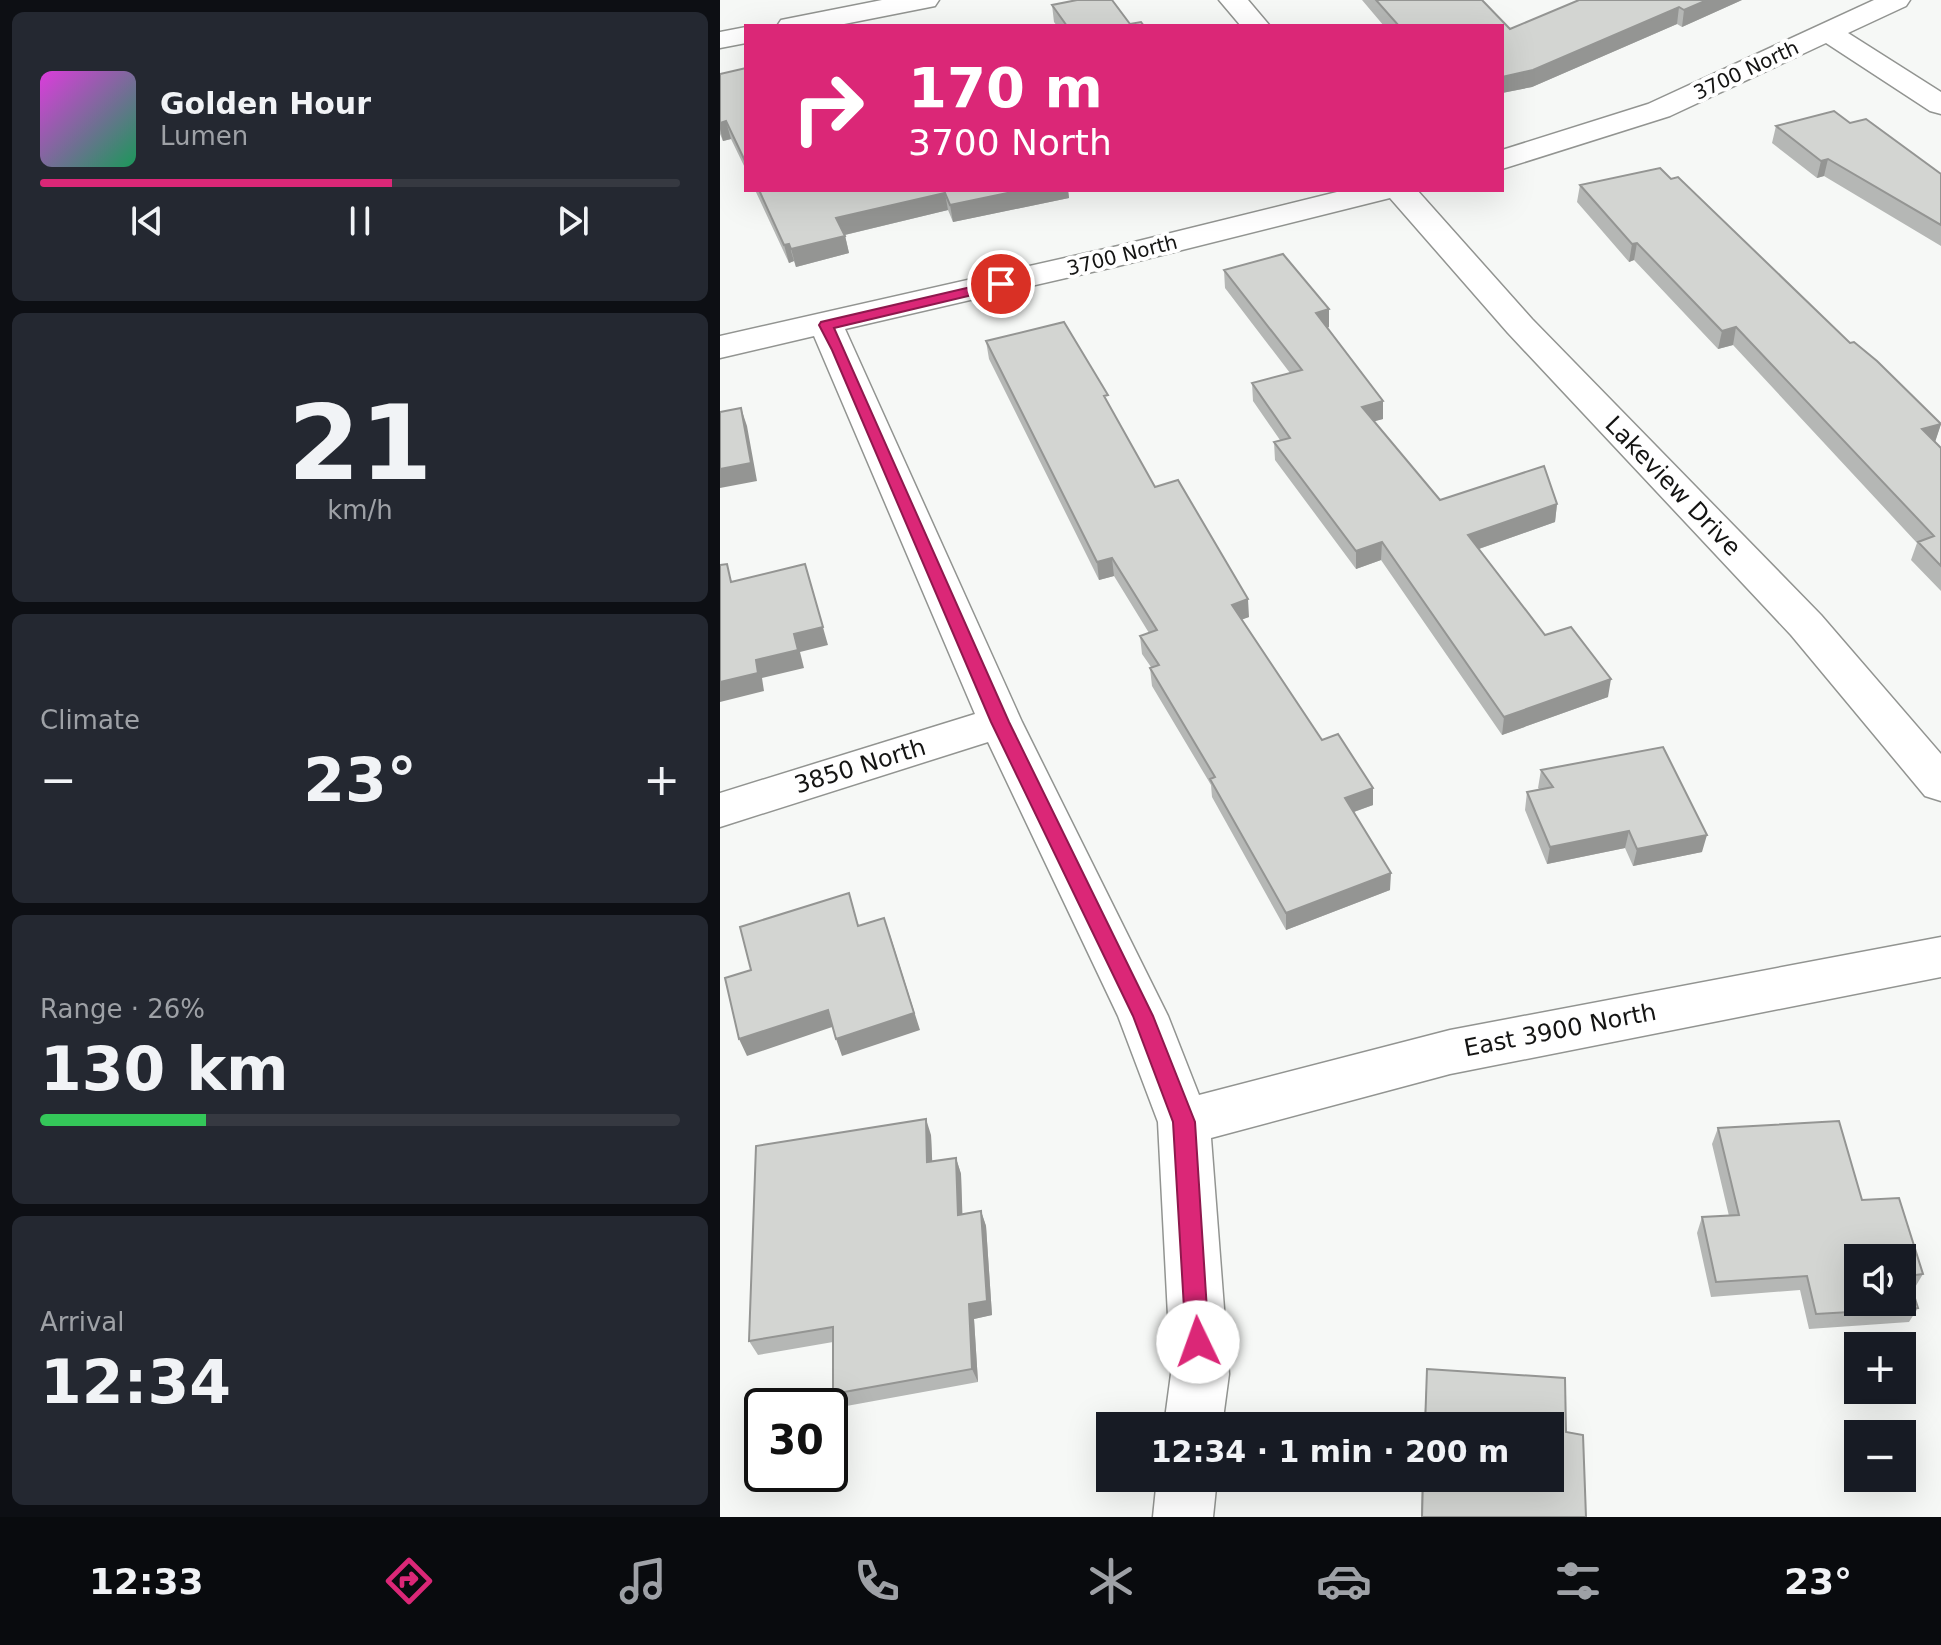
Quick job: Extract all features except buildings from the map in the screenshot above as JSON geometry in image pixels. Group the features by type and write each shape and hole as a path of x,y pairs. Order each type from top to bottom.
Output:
{"street":[{"path":"801,24 925,0"},
{"path":"1233,0 1254,24"},
{"name":"3700 North","path":"1504,159 1659,110 1896,0"},
{"path":"1828,32 1941,105"},
{"path":"720,40 744,35"},
{"name":"3700 North","path":"720,347 826,325 1375,192"},
{"name":"Lakeview Drive","path":"1402,192 1520,326 1806,625 1941,784"},
{"path":"826,325 1000,722 1143,1016 1184,1122 1200,1374 1195,1412"},
{"name":"3850 North","path":"720,810 1000,722"},
{"name":"East 3900 North","path":"1184,1122 1450,1052 1941,957"},
{"path":"1183,1517 1186,1492"}],"route":[{"path":"1001,284 826,325 1000,722 1143,1016 1184,1122 1198,1342"}]}
